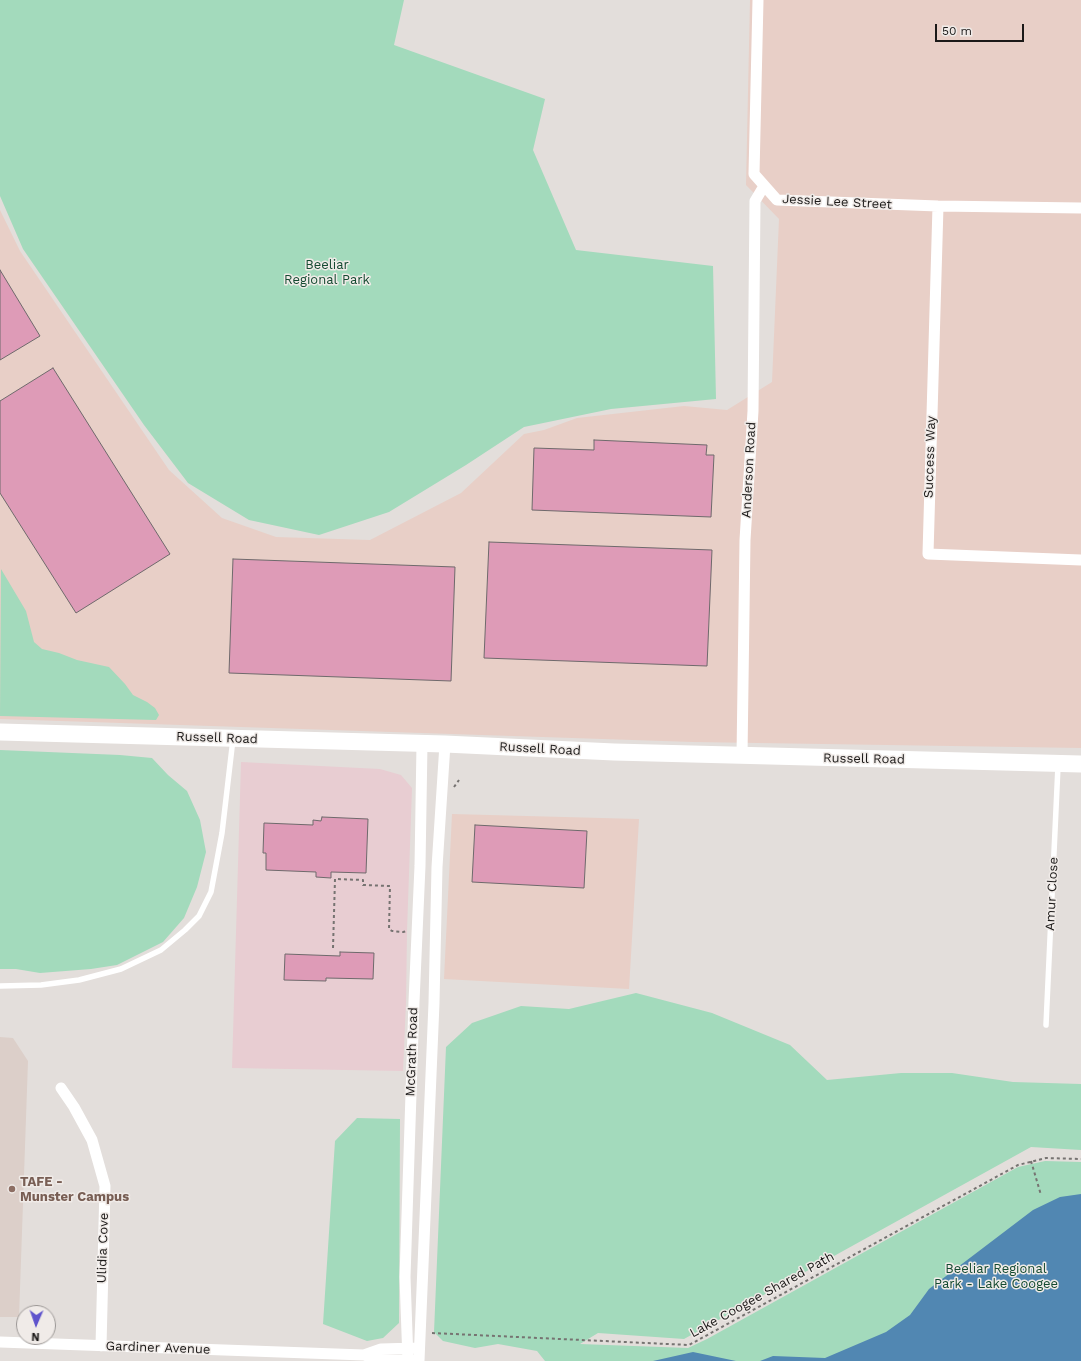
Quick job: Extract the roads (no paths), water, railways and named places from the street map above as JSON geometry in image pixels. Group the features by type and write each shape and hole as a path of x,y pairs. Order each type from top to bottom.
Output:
{"main road":[{"name":"Russell Road","path":"0,732 445,744 742,756 1081,764"}],"street":[{"name":"Jessie Lee Street","path":"758,0 754,174 777,200 938,206 1081,208"},
{"name":"Anderson Road","path":"742,756 745,540 753,411 755,201 764,186"},
{"name":"Success Way","path":"938,206 928,554 1081,560"},
{"name":"McGrath Road","path":"414,1348 405,1277 420,866 422,744"},
{"name":"McGrath Road","path":"414,1361 434,1003 438,868 445,744"},
{"name":"Ulidia Cove","path":"61,1088 92,1140 105,1186 100,1346"},
{"name":"Gardiner Avenue","path":"0,1342 364,1355 380,1360 414,1361"},
{"name":"Gardiner Avenue","path":"364,1355 381,1349 414,1348"}],"lane":[{"path":"0,986 41,986 80,980 121,969 161,950 199,916 211,892 222,833 232,739"},
{"name":"Amur Close","path":"1046,1025 1058,764"}],"water":[{"path":"1081,1194 1081,1361 760,1361 773,1356 825,1358 886,1332 910,1315 929,1289 1033,1210 1060,1197"},
{"path":"693,1352 736,1361 653,1361"}],"place":[{"name":"TAFE - Munster Campus","path":"12,1189"}],"park label":[{"name":"Beeliar Regional Park","path":"327,272"},
{"name":"Beeliar Regional Park - Lake Coogee","path":"996,1276"}]}
